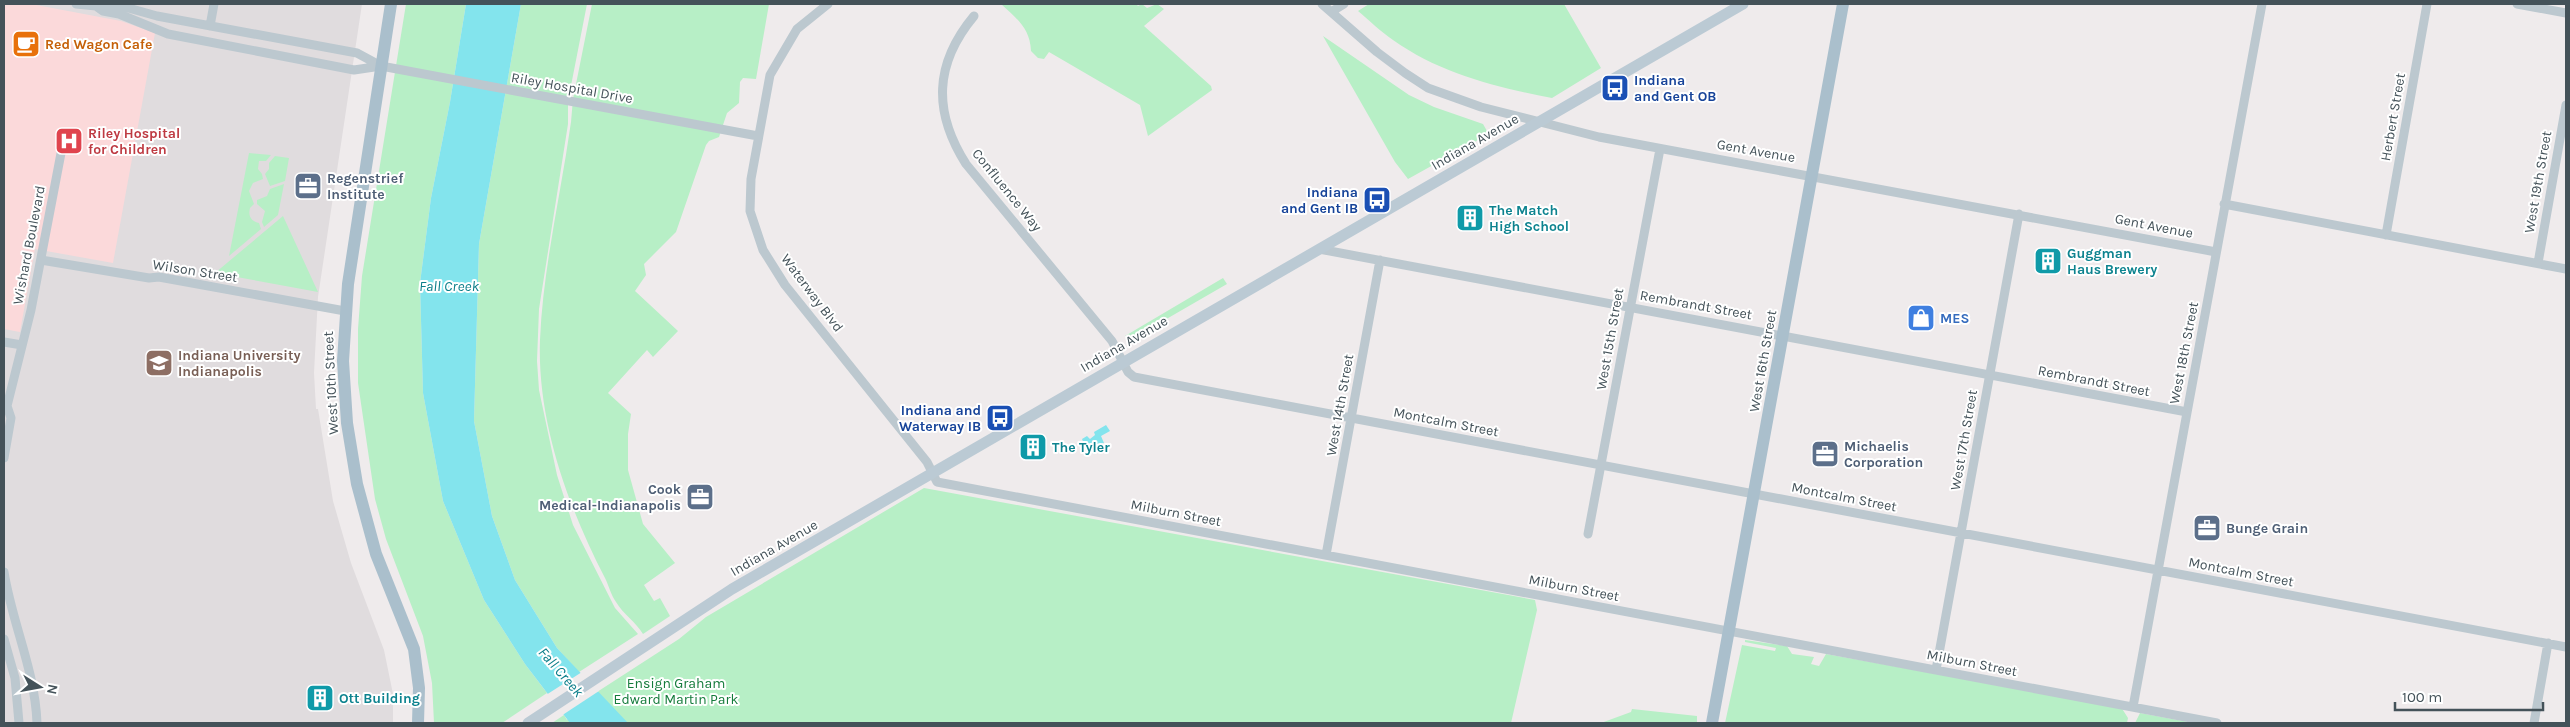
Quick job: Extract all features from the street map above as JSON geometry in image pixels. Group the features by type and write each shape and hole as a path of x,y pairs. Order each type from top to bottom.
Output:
{"main road":[{"name":"West 10th Street","path":"391,4 345,311 342,352 352,464 376,554 414,649 418,674 421,721"},
{"name":"Indiana Avenue","path":"528,723 732,589 1743,4"},
{"name":"West 16th Street","path":"1712,723 1755,494 1811,175 1844,4"}],"street":[{"name":"Riley Hospital Drive","path":"76,4 113,4 157,16 357,53 381,66 758,136"},
{"path":"210,26 214,4"},
{"name":"Waterway Blvd","path":"828,4 797,29 770,75 751,179 750,210 763,250 785,285 927,462 933,472"},
{"name":"Gent Avenue","path":"1322,4 1377,52 1428,88 1462,101 1599,137 2216,252"},
{"path":"1331,12 1344,4"},
{"name":"West 18th Street","path":"2133,708 2262,4"},
{"name":"Herbert Street","path":"2386,235 2427,4"},
{"path":"2517,4 2566,13"},
{"name":"Riley Hospital Drive","path":"91,5 168,34 354,70 381,66"},
{"name":"Confluence Way","path":"974,16 952,47 942,83 945,119 950,136 966,164 1112,341 1122,363"},
{"name":"West 19th Street","path":"2538,263 2566,105"},
{"name":"Wishard Boulevard","path":"4,458 11,418 6,407 41,260 62,148"},
{"name":"West 15th Street","path":"1588,534 1660,148"},
{"path":"2224,204 2566,269"},
{"name":"West 17th Street","path":"1936,670 2019,214"},
{"name":"Rembrandt Street","path":"1318,249 2187,412"},
{"name":"Wilson Street","path":"41,260 149,278 159,276 345,311"},
{"name":"West 14th Street","path":"1326,555 1380,260"},
{"path":"4,342 22,345"},
{"name":"Montcalm Street","path":"1122,363 1134,377 2566,646"},
{"name":"Milburn Street","path":"933,472 937,482 2217,723"},
{"path":"4,572 34,692 37,723"},
{"path":"4,639 13,670 20,723"},
{"path":"2534,723 2548,643"},
{"path":"17,694 34,692"}],"shaded area":[{"name":"Indiana University Indianapolis","path":"4,4 362,4 318,297 314,373 316,409 318,409 333,501 351,563 384,650 393,694 393,723 4,723"},
{"name":"Riley Hospital for Children","path":"4,4 31,4 121,21 155,33 113,263 35,249 20,332 4,329"}],"green space":[{"path":"406,4 466,4 450,102 431,198 420,283 423,393 443,501 484,600 525,664 547,693 502,723 434,723 432,683 423,636 386,539 375,499 358,383 358,329 362,276"},
{"path":"521,4 587,4 568,101 568,124 539,309 537,361 539,390 557,475 573,525 615,608 638,634 579,672 557,648 515,580 492,516 474,421 479,244"},
{"path":"592,4 769,4 756,79 743,78 740,82 739,103 727,113 719,137 709,141 706,145 676,232 644,264 646,275 635,291 678,331 653,357 647,350 608,393 631,414 628,434 628,470 643,524 675,563 644,585 654,601 660,598 670,616 643,634 614,599 591,551 567,493 549,432 540,371 540,340 548,258 567,149 573,99"},
{"path":"1001,4 1136,4 1138,6 1142,4 1147,8 1157,4 1164,9 1144,26 1211,86 1212,90 1148,136 1140,105 1049,52 1044,59 1038,58 1031,51 1028,36 1022,24"},
{"path":"1369,4 1564,4 1601,68 1552,98 1490,84 1430,62 1411,52 1380,30 1358,11"},
{"path":"1323,36 1409,95 1434,107 1483,124 1487,135 1408,179 1395,162"},
{"path":"249,153 271,155 266,161 259,161 258,169 263,179 253,183 249,191 254,204 249,211 250,216 259,223 261,229 229,256"},
{"path":"275,156 289,158 285,181 270,186 265,174 269,169 269,163"},
{"path":"284,184 278,215 264,227 262,222 265,211 257,204 257,200 267,196 270,189"},
{"path":"283,216 318,292 215,273"},
{"path":"1223,278 1227,284 1137,336 1125,336"},
{"name":"Ensign Graham Edward Martin Park","path":"924,488 1535,600 1537,610 1511,723 552,723 564,715 567,720 602,698 597,692 679,639 706,617"},
{"path":"1745,640 1787,646 1792,654 1814,657 1811,664 1819,666 1826,654 2121,707 2128,718 2127,723 1725,723 1742,645 1775,651 1776,648 1745,642"},
{"path":"1632,709 1697,716 1697,723 1601,723 1631,712"},
{"path":"2140,713 2194,723 2135,723"}],"water":[{"name":"Fall Creek","path":"466,4 521,4 479,244 474,421 492,516 515,580 557,648 628,723 570,723 525,664 484,600 443,501 423,393 420,283 431,198 450,102"},
{"path":"1106,425 1110,431 1101,436 1104,443 1097,444 1099,450 1093,454 1089,448 1086,449 1082,439 1087,436 1090,439 1095,435 1094,432"}],"pier":[{"path":"582,672 599,691 561,716 546,695"}],"place":[{"name":"Red Wagon Cafe","path":"26,44"},
{"name":"Indiana and Gent OB","path":"1615,88"},
{"name":"Riley Hospital for Children","path":"69,141"},
{"name":"Regenstrief Institute","path":"308,186"},
{"name":"Indiana and Gent IB","path":"1377,200"},
{"name":"The Match High School","path":"1470,218"},
{"name":"Guggman Haus Brewery","path":"2048,261"},
{"name":"MES","path":"1921,318"},
{"name":"Indiana University Indianapolis","path":"159,363"},
{"name":"Indiana and Waterway IB","path":"1000,418"},
{"name":"The Tyler","path":"1033,447"},
{"name":"Michaelis Corporation","path":"1825,454"},
{"name":"Cook Medical-Indianapolis","path":"700,497"},
{"name":"Bunge Grain","path":"2207,528"},
{"name":"Ott Building","path":"320,698"}]}
